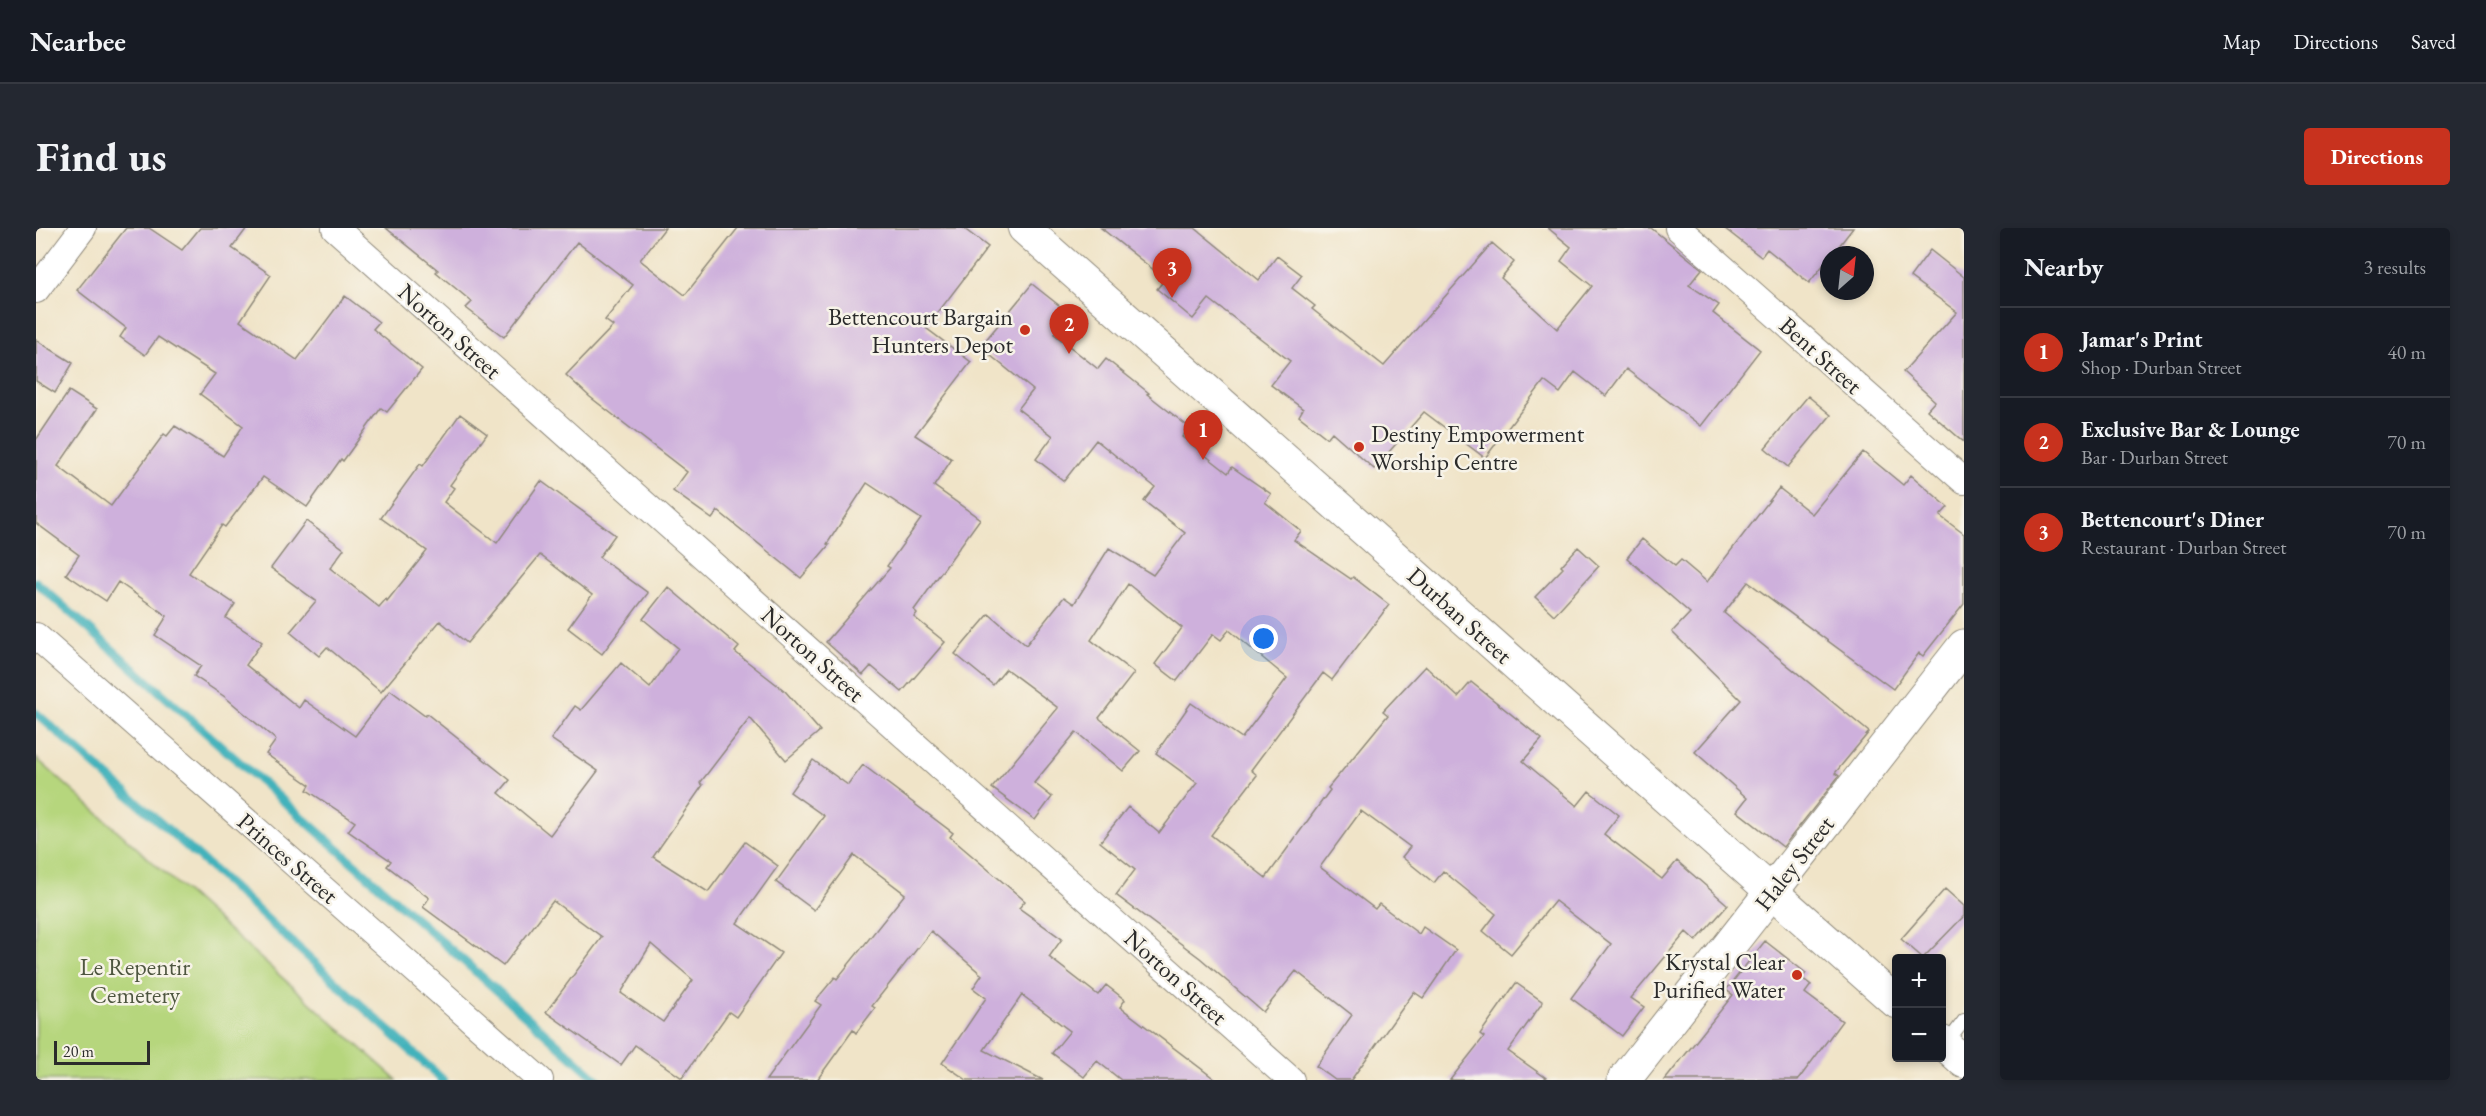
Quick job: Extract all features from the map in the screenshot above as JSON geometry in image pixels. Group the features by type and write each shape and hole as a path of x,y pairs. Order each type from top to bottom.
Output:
{"main road":[{"name":"Haley Street","path":"1624,1080 1964,646"}],"street":[{"path":"36,290 83,228"},
{"name":"Norton Street","path":"335,228 1291,1080"},
{"name":"Durban Street","path":"1024,228 1892,998"},
{"name":"Bent Street","path":"1678,228 1964,481"},
{"name":"Princes Street","path":"36,636 540,1080"}],"lane":[{"path":"1950,1049 1964,1020"}],"green space":[{"name":"Le Repentir Cemetery","path":"36,758 397,1080 36,1080"}],"building":[{"path":"126,228 149,228 182,250 200,228 247,228 232,248 271,275 240,321 297,360 345,296 379,322 373,329 422,369 387,412 381,408 307,507 263,477 225,527 222,525 189,573 235,604 226,618 262,642 246,665 299,708 304,700 355,736 390,690 425,716 427,714 510,780 499,793 550,835 598,771 551,739 575,706 581,710 621,663 650,688 678,648 643,619 668,587 739,647 735,652 785,691 820,731 786,760 750,718 700,783 703,785 653,857 708,892 745,842 778,866 737,923 781,953 736,1017 729,1012 682,1078 635,1045 621,1065 546,1012 602,937 553,901 503,966 423,907 429,898 387,866 391,861 348,831 355,822 307,790 310,785 266,754 276,740 225,697 194,676 201,666 155,635 167,616 118,582 106,601 66,574 79,555 36,523 36,440 69,391 97,409 58,466 111,506 164,434 167,436 175,426 223,456 243,426 200,394 215,374 158,337 145,355 120,337 126,328 77,290","holes":["651,944 693,980 663,1022 621,993"]},
{"path":"386,228 665,228 640,260 685,295 738,228 963,228 988,247 926,328 971,362 915,435 952,459 934,486 980,519 914,610 917,613 914,617 945,642 902,692 871,666 863,675 826,642 890,568 887,566 921,519 867,483 827,544 829,545 801,578 718,511 712,519 673,491 687,472 590,397 566,375 613,326 605,320 633,285 577,242 504,337 466,308 472,302 436,272 438,270"},
{"path":"1101,228 1195,228 1259,280 1277,256 1302,275 1292,288 1315,306 1312,309 1384,366 1492,243 1514,262 1501,278 1557,329 1592,286 1561,261 1571,247 1548,228 1651,228 1702,269 1689,285 1719,305 1713,313 1760,350 1701,426 1626,369 1606,396 1575,372 1560,393 1544,381 1485,458 1424,412 1374,469 1332,432 1327,438 1299,416 1303,409 1271,385 1290,361 1209,299 1193,319 1157,289 1165,279"},
{"path":"1724,228 1853,228 1839,246 1820,246 1820,269 1809,283 1767,249 1761,257"},
{"path":"1930,250 1964,277 1964,442 1927,410 1935,401 1903,372 1957,312 1910,277"},
{"path":"1032,284 1070,314 1054,334 1098,369 1106,359 1149,393 1147,394 1190,428 1182,437 1228,473 1232,467 1271,494 1265,502 1301,531 1294,540 1351,579 1353,577 1389,605 1332,680 1323,673 1251,770 1257,775 1211,835 1266,878 1330,790 1328,788 1388,715 1383,711 1425,666 1458,697 1471,682 1542,739 1523,761 1577,806 1589,791 1619,815 1604,834 1662,879 1677,861 1728,905 1696,941 1686,932 1631,998 1644,1007 1622,1036 1571,998 1611,944 1555,901 1511,954 1483,931 1496,914 1443,871 1434,883 1402,857 1410,847 1361,811 1320,867 1375,909 1379,904 1419,934 1423,927 1456,950 1423,998 1414,992 1351,1080 1335,1080 1316,1066 1352,1015 1296,971 1263,1012 1200,958 1116,895 1135,870 1100,842 1128,807 1159,833 1197,783 1156,753 1191,703 1242,738 1287,678 1229,630 1221,640 1213,634 1177,681 1155,664 1182,628 1128,584 1091,640 1134,673 1099,718 1140,751 1123,771 1076,732 1034,783 1052,797 1035,820 992,788 1058,708 1006,669 993,685 955,654 989,614 1026,645 1064,597 1074,604 1109,548 1153,575 1185,533 1144,501 1155,487 1096,440 1064,481 1036,459 1053,436 1018,409 1033,390 980,347"},
{"path":"36,340 73,363 55,393 36,381"},
{"path":"1808,396 1831,415 1788,467 1765,448"},
{"path":"460,414 487,434 450,485 454,488 444,502 497,543 541,481 615,535 599,557 648,593 602,654 568,628 592,595 540,555 467,643 440,621 381,692 327,647 319,656 290,632 316,601 271,568 306,521 344,549 330,568 379,607 386,599 387,601 427,551 381,518 420,464 423,466"},
{"path":"1863,452 1903,485 1911,475 1948,507 1940,516 1964,534 1964,604 1923,656 1919,653 1893,689 1748,582 1724,613 1869,732 1835,773 1839,776 1783,847 1737,811 1747,798 1695,752 1741,700 1672,632 1690,613 1627,558 1642,539 1675,566 1681,560 1707,582 1779,488 1812,514"},
{"path":"1578,547 1599,566 1554,615 1535,597 1563,568 1561,566"},
{"path":"813,760 848,785 863,765 953,833 950,837 1025,901 1019,908 1062,939 1049,957 1098,995 1106,985 1125,1000 1120,1007 1216,1080 1121,1080 1097,1061 1084,1077 1052,1053 1070,1031 1022,995 984,1050 1043,1080 967,1080 942,1063 986,998 973,988 982,975 931,931 872,1006 875,1008 856,1033 853,1030 817,1080 766,1080 821,1005 815,1001 835,977 837,979 905,894 854,855 814,910 776,882 824,816 790,792"},
{"path":"1945,889 1964,906 1964,916 1927,954 1918,954 1901,939"},
{"path":"1765,941 1806,973 1802,978 1811,985 1805,993 1842,1021 1798,1080 1665,1080 1733,995 1726,990"},
{"path":"1516,983 1543,1002 1508,1051 1549,1080 1450,1080 1484,1037 1480,1034"}],"waterway":[{"path":"36,582 598,1080"},
{"path":"36,713 200,858 443,1080"}],"place":[{"name":"Bettencourt's Diner","path":"1172,298"},
{"name":"Bettencourt Bargain Hunters Depot","path":"1025,330"},
{"name":"Exclusive Bar & Lounge","path":"1069,354"},
{"name":"Destiny Empowerment Worship Centre","path":"1359,447"},
{"name":"Jamar's Print","path":"1203,460"},
{"name":"Krystal Clear Purified Water","path":"1797,975"}]}
